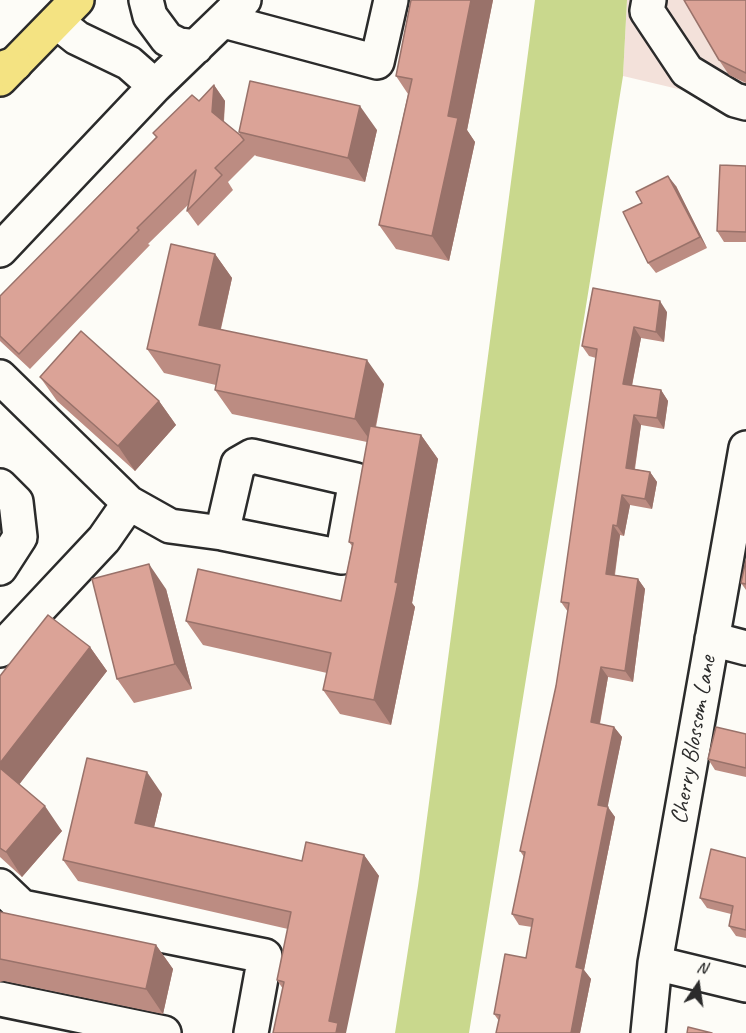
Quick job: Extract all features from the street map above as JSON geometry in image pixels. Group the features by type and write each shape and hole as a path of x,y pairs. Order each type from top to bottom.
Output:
{"main road":[{"path":"5,70 67,11"}],"street":[{"path":"146,0 150,16 167,39 179,45 196,47"},
{"path":"0,250 155,86 234,11 377,62 391,0"},
{"path":"649,0 647,11 687,71 735,100 746,103"},
{"path":"67,11 77,38 129,63 155,86"},
{"path":"0,377 129,503 170,525 222,533"},
{"name":"Cherry Blossom Lane","path":"648,1033 655,963 746,448"},
{"path":"0,486 16,501 20,537 0,568"},
{"path":"0,650 104,539 129,503"},
{"path":"712,639 746,648"},
{"path":"0,886 22,907 265,956 251,1033"},
{"path":"655,963 746,985"},
{"path":"0,999 164,1033"}],"shaded area":[{"path":"627,0 746,0 746,105 623,76"}],"green space":[{"path":"535,0 627,0 623,76 469,1033 395,1033 418,886"}],"building":[{"path":"411,0 471,0 448,116 458,118 432,236 379,225 412,79 396,76"},
{"path":"684,0 746,0 746,73 719,60"},
{"path":"250,81 360,106 348,158 239,132"},
{"path":"214,85 212,112 244,140 215,168 222,175 187,211 196,170 137,228 139,230 19,354 0,336 0,296 157,137 153,133 192,95 199,101"},
{"path":"720,165 746,166 746,232 717,231"},
{"path":"668,176 700,237 648,263 623,212 642,203 636,192"},
{"path":"171,244 215,254 199,325 367,360 355,419 215,390 220,365 147,349"},
{"path":"593,288 660,301 656,332 634,327 623,384 661,390 657,418 634,415 626,468 650,472 645,499 622,495 617,526 613,525 606,574 638,579 625,671 601,667 591,722 614,727 598,805 608,807 576,967 583,969 571,1033 496,1033 500,1015 494,1014 505,954 526,958 533,919 512,914 525,852 520,851 556,686 569,603 561,602 597,349 582,346"},
{"path":"81,331 159,401 118,446 40,377"},
{"path":"370,426 421,435 395,582 398,583 374,700 323,690 331,653 186,621 198,569 341,601 353,543 349,542"},
{"path":"746,560 746,584 741,583"},
{"path":"149,564 175,664 117,679 92,579"},
{"path":"48,615 90,647 0,763 0,676"},
{"path":"716,727 746,734 746,768 708,759"},
{"path":"87,758 147,772 135,823 302,861 306,842 364,855 329,1021 338,1023 336,1033 273,1033 284,982 277,980 291,912 63,860"},
{"path":"0,768 45,806 6,852 0,848"},
{"path":"711,849 746,858 746,930 729,926 733,906 700,898"},
{"path":"0,912 156,945 146,989 0,959"},
{"path":"688,1027 712,1033 687,1033"}]}
